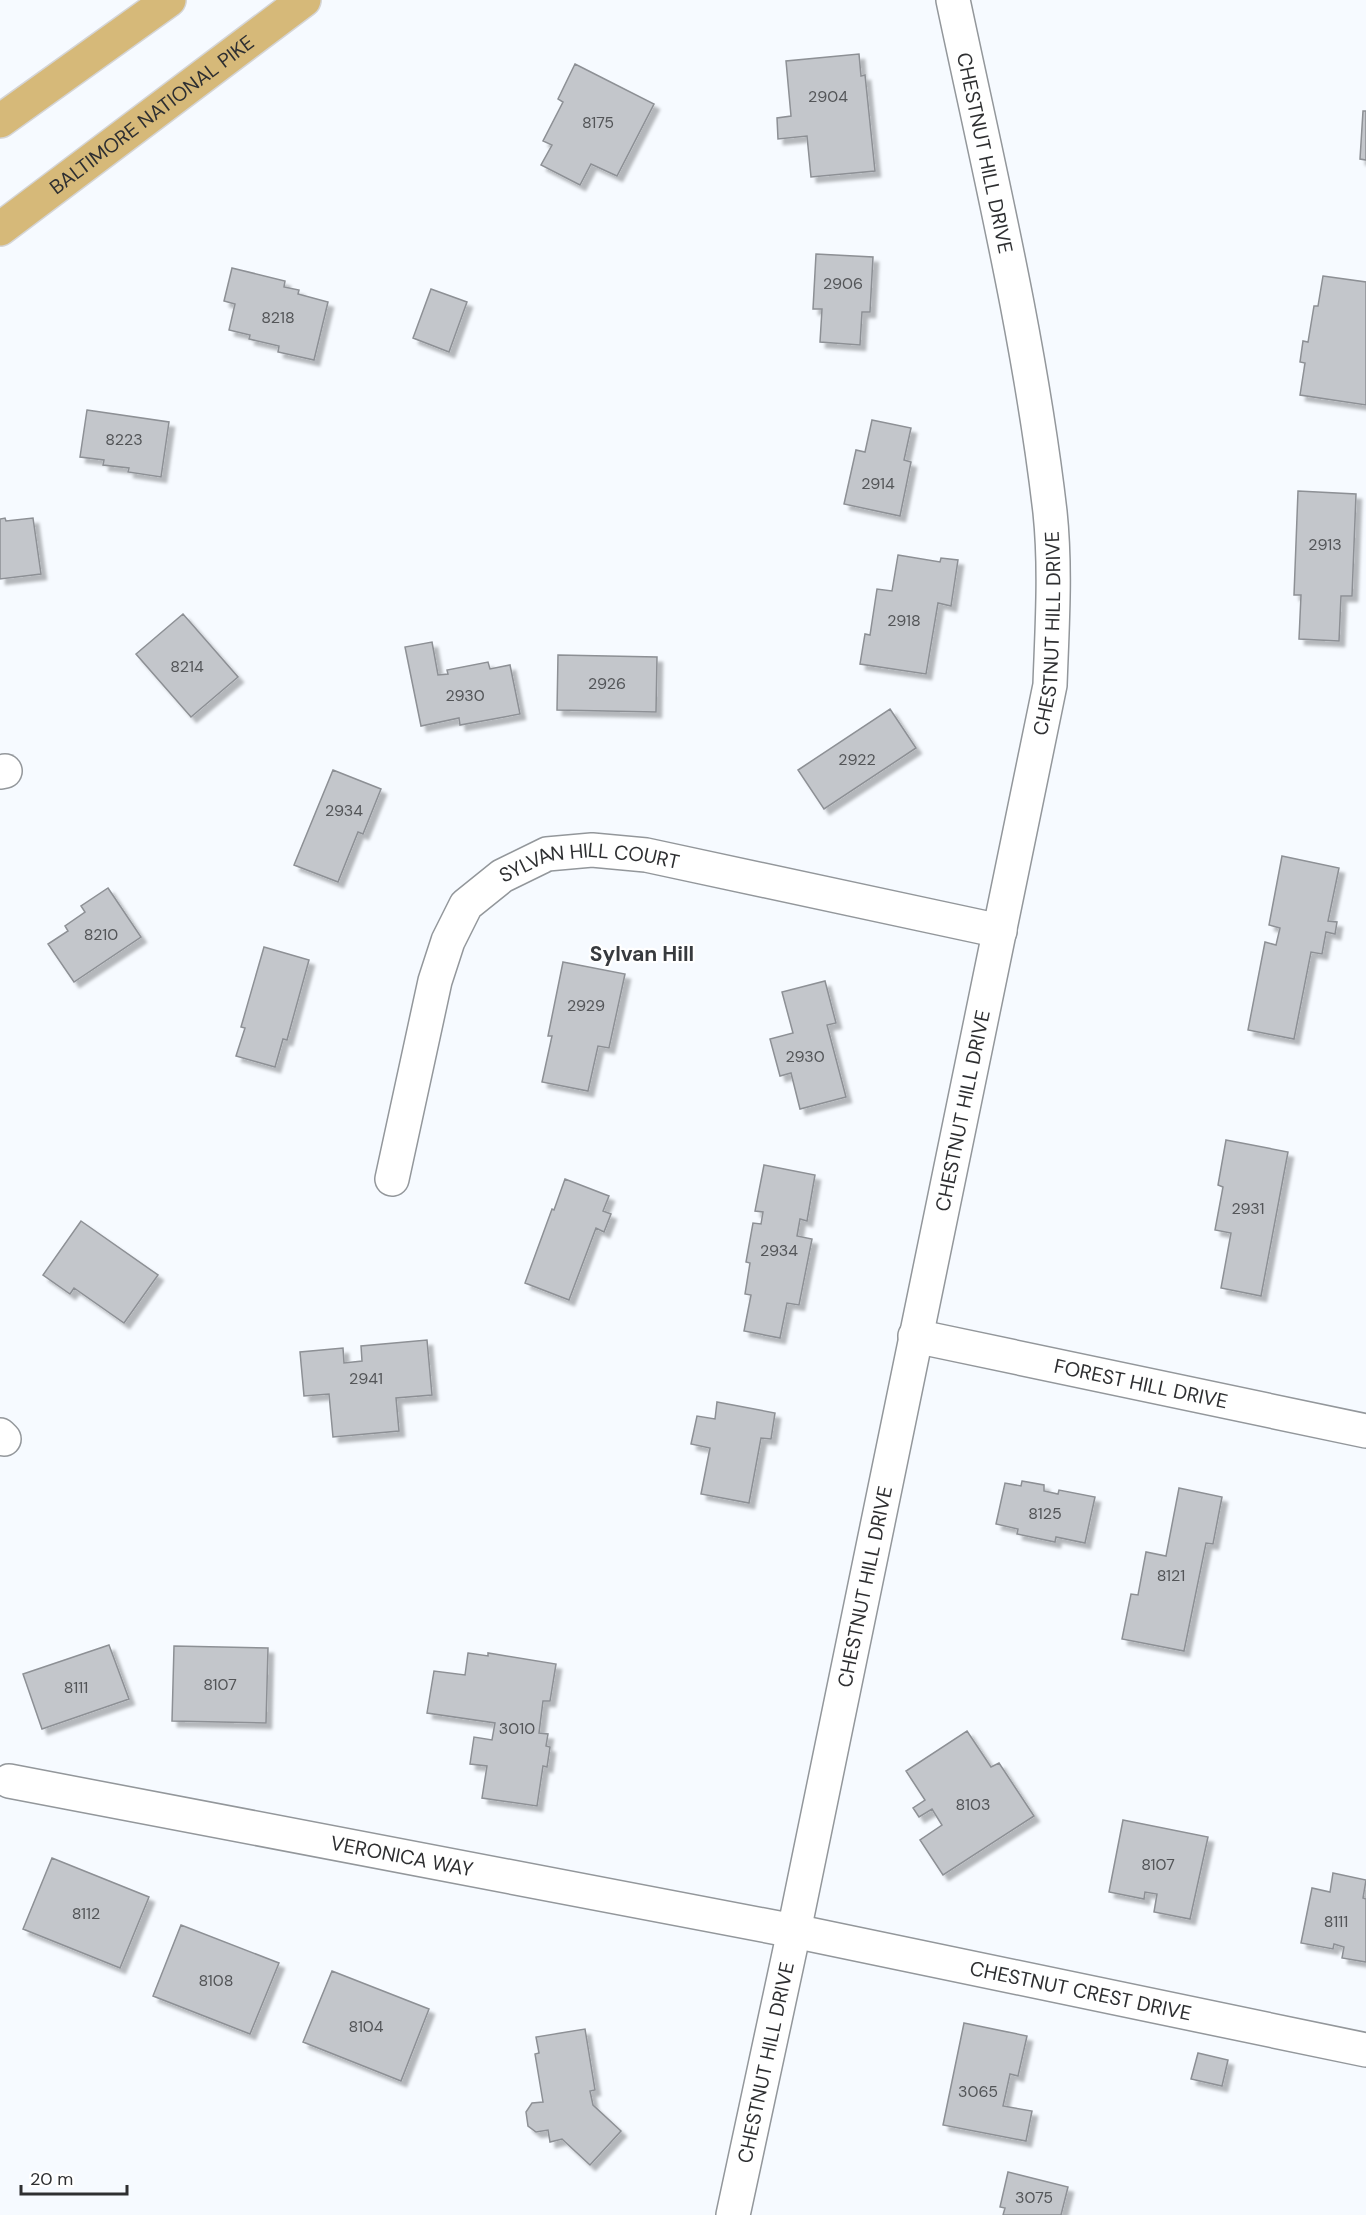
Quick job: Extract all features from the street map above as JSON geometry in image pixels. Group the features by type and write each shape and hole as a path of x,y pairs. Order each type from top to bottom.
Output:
{"main road":[{"path":"0,121 169,0"},
{"name":"BALTIMORE NATIONAL PIKE","path":"0,229 304,0"}],"street":[{"name":"CHESTNUT HILL DRIVE","path":"733,2215 794,1931 1050,685 1053,607 1050,514 1024,339 952,0"},
{"name":"SYLVAN HILL COURT","path":"392,1179 435,981 448,941 466,905 502,876 547,854 592,850 645,855 1000,931"},
{"name":"FOREST HILL DRIVE","path":"915,1336 1366,1431"},
{"name":"VERONICA WAY","path":"9,1781 794,1931"},
{"name":"CHESTNUT CREST DRIVE","path":"794,1931 1366,2050"}],"building":[{"path":"859,54 861,76 865,75 875,171 811,177 807,136 778,139 777,118 791,116 786,61"},
{"path":"575,64 654,104 617,176 591,164 580,185 541,165 552,145 543,141 563,102 558,99"},
{"path":"1363,111 1366,111 1366,160 1360,159"},
{"path":"816,254 873,257 870,312 862,312 860,345 820,342 822,309 813,309"},
{"path":"232,268 285,281 284,287 299,290 298,294 328,302 314,360 278,352 279,346 249,339 250,335 229,330 235,304 224,301"},
{"path":"1323,276 1366,282 1366,405 1300,395 1305,363 1300,362 1303,341 1308,342 1314,306 1318,306"},
{"path":"431,289 467,302 449,352 413,338"},
{"path":"87,410 169,422 161,477 128,472 129,468 103,465 104,460 80,457"},
{"path":"872,420 911,428 904,460 911,462 900,516 844,504 856,450 865,452"},
{"path":"1298,491 1356,494 1352,596 1341,596 1339,641 1299,639 1301,595 1294,595"},
{"path":"5,518 6,521 33,518 41,574 0,579 0,519"},
{"path":"898,555 940,562 941,558 958,560 951,606 938,603 926,674 860,664 865,634 870,635 877,589 892,591"},
{"path":"183,614 238,677 191,717 136,654"},
{"path":"432,642 438,675 448,674 447,670 488,662 490,669 510,665 520,714 460,725 459,718 421,726 405,647"},
{"path":"558,655 657,657 656,712 557,710"},
{"path":"890,709 916,748 824,809 798,770"},
{"path":"333,770 381,789 363,834 358,832 338,882 294,865"},
{"path":"1282,856 1339,868 1328,921 1337,922 1335,934 1326,932 1322,954 1311,952 1294,1039 1248,1030 1265,942 1276,945 1280,928 1269,925"},
{"path":"108,888 141,937 74,982 48,944 68,931 65,926 85,912 81,906"},
{"path":"264,947 309,960 287,1040 283,1039 275,1067 236,1056 245,1028 241,1027"},
{"path":"563,962 625,974 609,1048 598,1046 588,1091 542,1082 552,1036 548,1036"},
{"path":"825,981 836,1023 827,1025 846,1097 800,1109 791,1073 780,1076 770,1039 793,1033 782,992"},
{"path":"1226,1140 1288,1152 1261,1296 1221,1288 1231,1233 1215,1230 1223,1187 1218,1185"},
{"path":"764,1165 815,1175 807,1221 800,1219 797,1236 812,1239 799,1305 787,1303 780,1338 744,1331 751,1295 745,1294 750,1263 746,1262 753,1223 761,1224 763,1212 755,1211"},
{"path":"565,1179 609,1196 603,1211 611,1214 604,1232 596,1228 569,1300 525,1283"},
{"path":"81,1221 158,1275 124,1323 74,1288 70,1294 43,1275"},
{"path":"427,1340 432,1395 396,1398 399,1431 333,1437 329,1394 304,1396 300,1352 343,1348 344,1363 362,1361 361,1346"},
{"path":"717,1402 775,1413 771,1439 761,1438 749,1503 701,1494 710,1448 691,1444 697,1416 715,1419"},
{"path":"1022,1481 1044,1485 1044,1491 1058,1494 1059,1490 1095,1497 1085,1543 1056,1537 1055,1542 1017,1534 1018,1529 996,1524 1005,1483 1021,1486"},
{"path":"1179,1488 1222,1497 1213,1544 1206,1543 1184,1651 1122,1639 1131,1594 1138,1595 1146,1552 1166,1556"},
{"path":"109,1645 129,1699 42,1729 23,1674"},
{"path":"174,1646 268,1648 266,1723 172,1721"},
{"path":"468,1653 488,1656 488,1653 556,1664 550,1701 543,1701 539,1733 548,1734 546,1746 550,1747 547,1767 543,1766 537,1806 482,1798 487,1766 470,1764 474,1737 492,1740 495,1723 427,1713 434,1671 465,1675"},
{"path":"967,1731 991,1767 999,1763 1034,1816 943,1875 920,1840 942,1825 932,1809 919,1817 913,1808 925,1800 906,1771"},
{"path":"1123,1820 1208,1837 1190,1919 1154,1912 1157,1894 1145,1892 1144,1899 1109,1892"},
{"path":"52,1858 149,1897 120,1968 23,1929"},
{"path":"1333,1873 1366,1880 1363,1898 1366,1899 1366,1962 1342,1958 1344,1947 1334,1944 1333,1949 1301,1943 1312,1888 1330,1892"},
{"path":"181,1925 279,1963 250,2034 153,1996"},
{"path":"332,1971 429,2009 401,2081 303,2042"},
{"path":"964,2023 1027,2036 1018,2076 1010,2074 1003,2106 1032,2111 1026,2141 943,2125"},
{"path":"585,2029 595,2090 590,2091 593,2105 621,2131 590,2165 562,2139 550,2142 548,2130 536,2132 528,2126 526,2112 532,2103 543,2102 535,2054 539,2053 536,2037"},
{"path":"1198,2053 1228,2060 1222,2086 1191,2079"},
{"path":"1008,2172 1068,2187 1061,2215 1003,2215 1005,2208 1000,2207"}],"district":[{"name":"Sylvan Hill","path":"642,954"}]}
